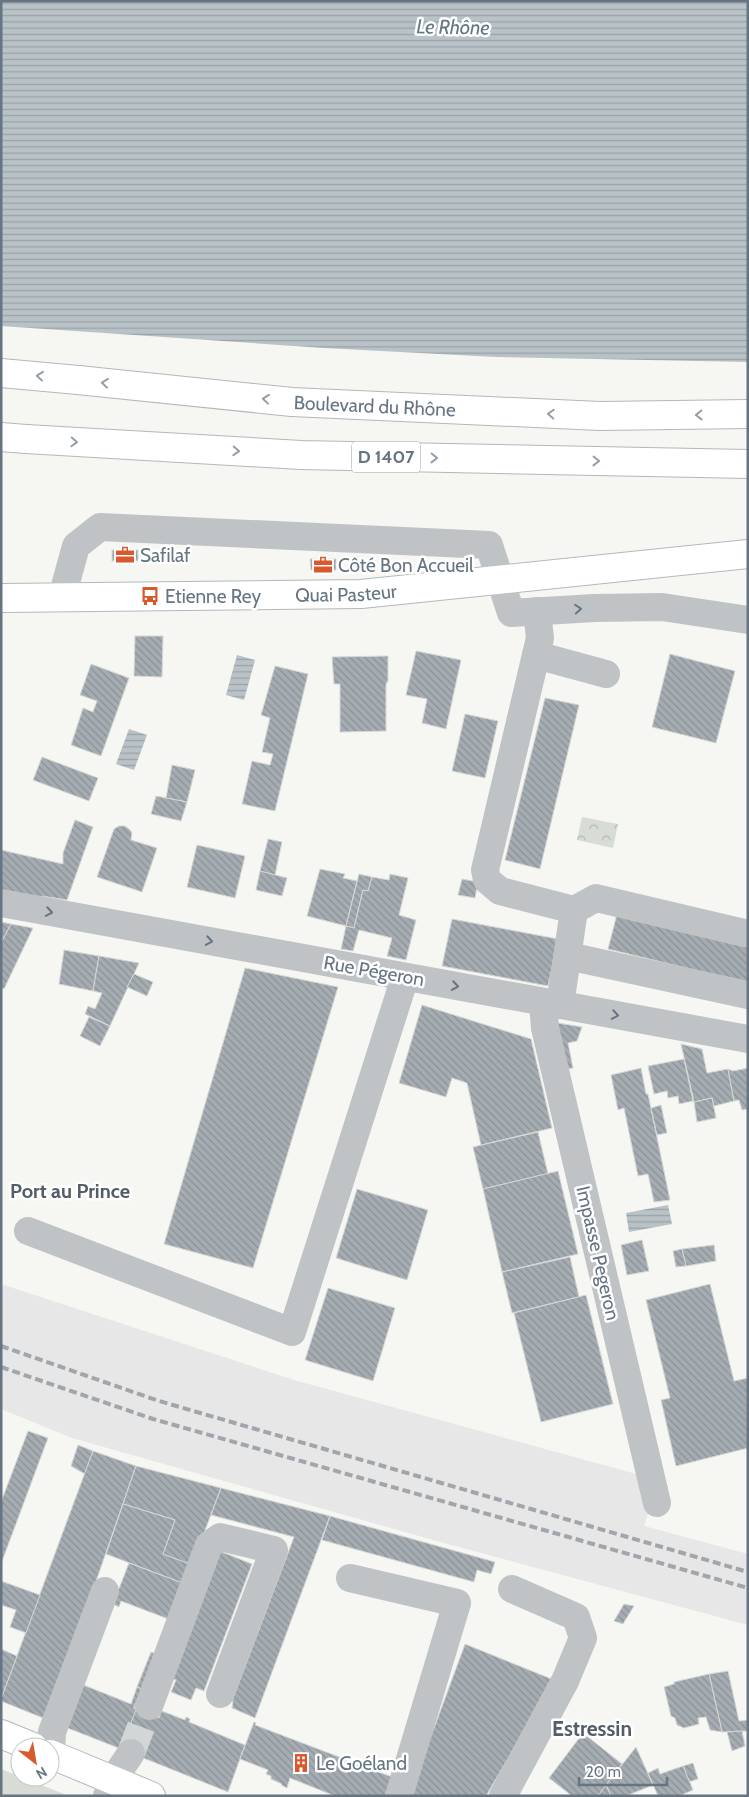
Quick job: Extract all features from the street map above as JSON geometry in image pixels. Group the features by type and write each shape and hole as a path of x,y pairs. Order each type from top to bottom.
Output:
{"main road":[{"name":"Boulevard du Rhône","path":"1,372 292,402 600,416 748,414"},
{"name":"D 1407","path":"13,438 301,455 748,464"},
{"name":"Quai Pasteur","path":"1,598 361,594 748,554"},
{"path":"60,1760 110,1788 151,1796"}],"street":[{"path":"62,597 76,546 100,526 489,546 511,613 662,606 748,620"},
{"path":"537,612 540,638 485,870 488,880 500,892 574,910 596,898 748,934"},
{"path":"536,655 606,674"},
{"name":"Rue Pégeron","path":"1,903 748,1039"},
{"name":"Impasse Pegeron","path":"574,910 568,956 545,1028 657,1503"},
{"path":"568,956 748,994"},
{"path":"28,1231 292,1332 405,977"},
{"path":"149,1706 209,1544 220,1536 274,1550 220,1694"},
{"path":"350,1578 457,1603 399,1796"},
{"path":"503,1796 565,1681 583,1638 576,1617 512,1589"},
{"path":"50,1737 105,1592"},
{"path":"110,1788 131,1753"}],"shaded area":[{"path":"1,1284 294,1380 647,1477 650,1508 644,1526 748,1554 748,1625 433,1540 72,1438 1,1409"}],"green space":[{"path":"582,817 618,824 613,848 577,840"},
{"path":"1,1769 10,1773 10,1787 46,1787 69,1796 1,1796"}],"water":[{"name":"Le Rhône","path":"1,1 748,1 748,362 496,357 324,348 1,326"},
{"path":"237,655 255,660 244,700 226,695"},
{"path":"129,729 147,735 134,770 116,764"},
{"path":"668,1205 672,1224 629,1232 626,1213"}],"building":[{"path":"112,550 138,550 138,561 112,561"},
{"path":"310,559 336,559 336,570 311,570"},
{"path":"135,636 163,636 162,677 134,676"},
{"path":"416,651 461,660 446,729 422,723 427,699 406,695"},
{"path":"670,654 735,671 716,743 652,727"},
{"path":"388,656 386,731 340,732 340,684 334,684 332,657"},
{"path":"91,664 129,678 101,756 71,745 83,708 93,712 97,701 80,695"},
{"path":"275,666 308,674 275,811 242,804 252,761 270,765 273,754 262,752 270,718 261,715"},
{"path":"545,698 579,705 540,869 505,860"},
{"path":"465,714 498,721 485,778 452,771"},
{"path":"42,757 98,778 89,801 33,780"},
{"path":"172,765 195,770 187,802 166,798"},
{"path":"156,796 187,802 181,821 151,814"},
{"path":"75,820 93,827 67,900 42,896 41,900 1,893 1,850 63,864 63,853"},
{"path":"119,826 125,826 130,830 132,833 131,840 157,848 142,892 97,877 114,829"},
{"path":"268,839 282,842 275,875 260,871"},
{"path":"197,845 245,856 235,898 187,887"},
{"path":"320,869 345,874 343,878 357,881 346,926 307,916"},
{"path":"260,871 287,878 282,896 256,890"},
{"path":"359,874 372,877 368,891 363,890 354,928 346,926"},
{"path":"390,874 408,878 399,915 416,920 406,960 387,956 392,938 359,930 353,951 341,949 346,926 354,928 363,890 368,891 372,877 389,880"},
{"path":"462,879 478,882 475,898 458,895"},
{"path":"617,914 748,947 748,983 608,949"},
{"path":"452,919 558,939 548,986 442,966"},
{"path":"1,922 11,924 1,943"},
{"path":"11,924 33,928 4,989 1,988 1,943"},
{"path":"64,950 99,956 93,991 59,984"},
{"path":"99,956 139,963 110,1026 85,1014 88,1006 95,1009 102,993 93,991"},
{"path":"245,968 338,987 253,1268 164,1244"},
{"path":"134,974 153,982 147,996 127,987"},
{"path":"422,1005 531,1039 552,1128 481,1145 467,1083 452,1078 446,1097 399,1083"},
{"path":"89,1017 110,1026 100,1046 80,1036"},
{"path":"552,1022 582,1027 577,1041 568,1043 573,1068 563,1070"},
{"path":"681,1044 702,1049 707,1073 728,1069 734,1101 714,1106 712,1098 694,1102"},
{"path":"684,1059 693,1101 679,1104 678,1096 668,1098 667,1091 654,1094 648,1066"},
{"path":"641,1068 670,1200 654,1202 648,1174 638,1176 624,1108 618,1110 611,1075"},
{"path":"748,1068 748,1109 742,1110 739,1100 734,1101 728,1069 733,1071"},
{"path":"712,1098 716,1118 697,1122 694,1102"},
{"path":"661,1105 667,1133 657,1135 651,1108"},
{"path":"538,1132 548,1174 483,1189 473,1147"},
{"path":"558,1171 578,1254 502,1272 483,1189"},
{"path":"357,1189 428,1210 407,1280 336,1258"},
{"path":"642,1240 649,1271 627,1275 621,1245"},
{"path":"714,1245 716,1261 686,1266 682,1249"},
{"path":"682,1249 686,1266 676,1267 673,1251"},
{"path":"570,1257 579,1297 512,1313 502,1272"},
{"path":"710,1284 734,1381 748,1378 748,1448 676,1466 661,1400 670,1398 646,1300"},
{"path":"328,1288 395,1308 373,1381 305,1360"},
{"path":"586,1295 613,1404 541,1422 514,1313"},
{"path":"28,1431 48,1438 1,1564 1,1502"},
{"path":"78,1445 93,1451 85,1474 71,1466"},
{"path":"93,1451 136,1466 75,1642 43,1718 1,1701 1,1699"},
{"path":"136,1466 221,1488 192,1565 163,1554 175,1520 123,1504"},
{"path":"221,1488 330,1516 255,1718 232,1708 232,1701 294,1537 211,1515"},
{"path":"123,1504 175,1520 163,1554 192,1565 185,1584 106,1554"},
{"path":"330,1516 495,1562 491,1574 477,1570 474,1582 322,1540"},
{"path":"217,1550 252,1564 204,1691 196,1688 191,1700 171,1692 176,1680 169,1678"},
{"path":"129,1563 185,1584 171,1620 121,1601 119,1607 113,1604"},
{"path":"1,1581 40,1595 26,1633 10,1627 16,1610 1,1605"},
{"path":"624,1604 634,1606 623,1624 614,1621"},
{"path":"465,1644 554,1680 486,1796 409,1796"},
{"path":"1,1649 17,1656 1,1699"},
{"path":"151,1652 158,1655 144,1690 137,1687"},
{"path":"728,1671 739,1721 748,1720 748,1731 722,1732 709,1674"},
{"path":"709,1674 722,1732 710,1730 706,1717 698,1718 699,1724 684,1728 677,1725 675,1718 671,1716 664,1687 674,1684 674,1682"},
{"path":"81,1684 131,1704 137,1687 144,1690 121,1749 65,1727"},
{"path":"139,1702 185,1720 186,1717 190,1719 189,1722 245,1745 228,1792 121,1749"},
{"name":"Le Goéland","path":"254,1722 256,1723 255,1725 400,1780 394,1796 335,1796 290,1778 287,1788 281,1785 266,1774 268,1770 240,1759"},
{"path":"742,1731 745,1746 732,1751 727,1732"},
{"path":"583,1733 622,1764 598,1796 572,1796 549,1778"},
{"path":"636,1747 653,1785 626,1796 611,1796 606,1785"},
{"path":"693,1763 698,1779 689,1782 683,1766"},
{"path":"683,1766 693,1790 679,1796 658,1796 648,1773 658,1768 660,1774"},
{"path":"606,1785 611,1796 598,1796"}],"tunnel":[{"path":"131,1753 149,1706"}],"railway":[{"path":"1,1346 159,1401 748,1572"},
{"path":"1,1367 153,1419 748,1588"}],"place":[{"name":"Safilaf","path":"125,555"},
{"name":"Côté Bon Accueil","path":"323,565"},
{"name":"Etienne Rey","path":"150,596"},
{"name":"Le Goéland","path":"301,1763"}],"district":[{"name":"Port au Prince","path":"70,1191"},
{"name":"Estressin","path":"592,1728"}]}
